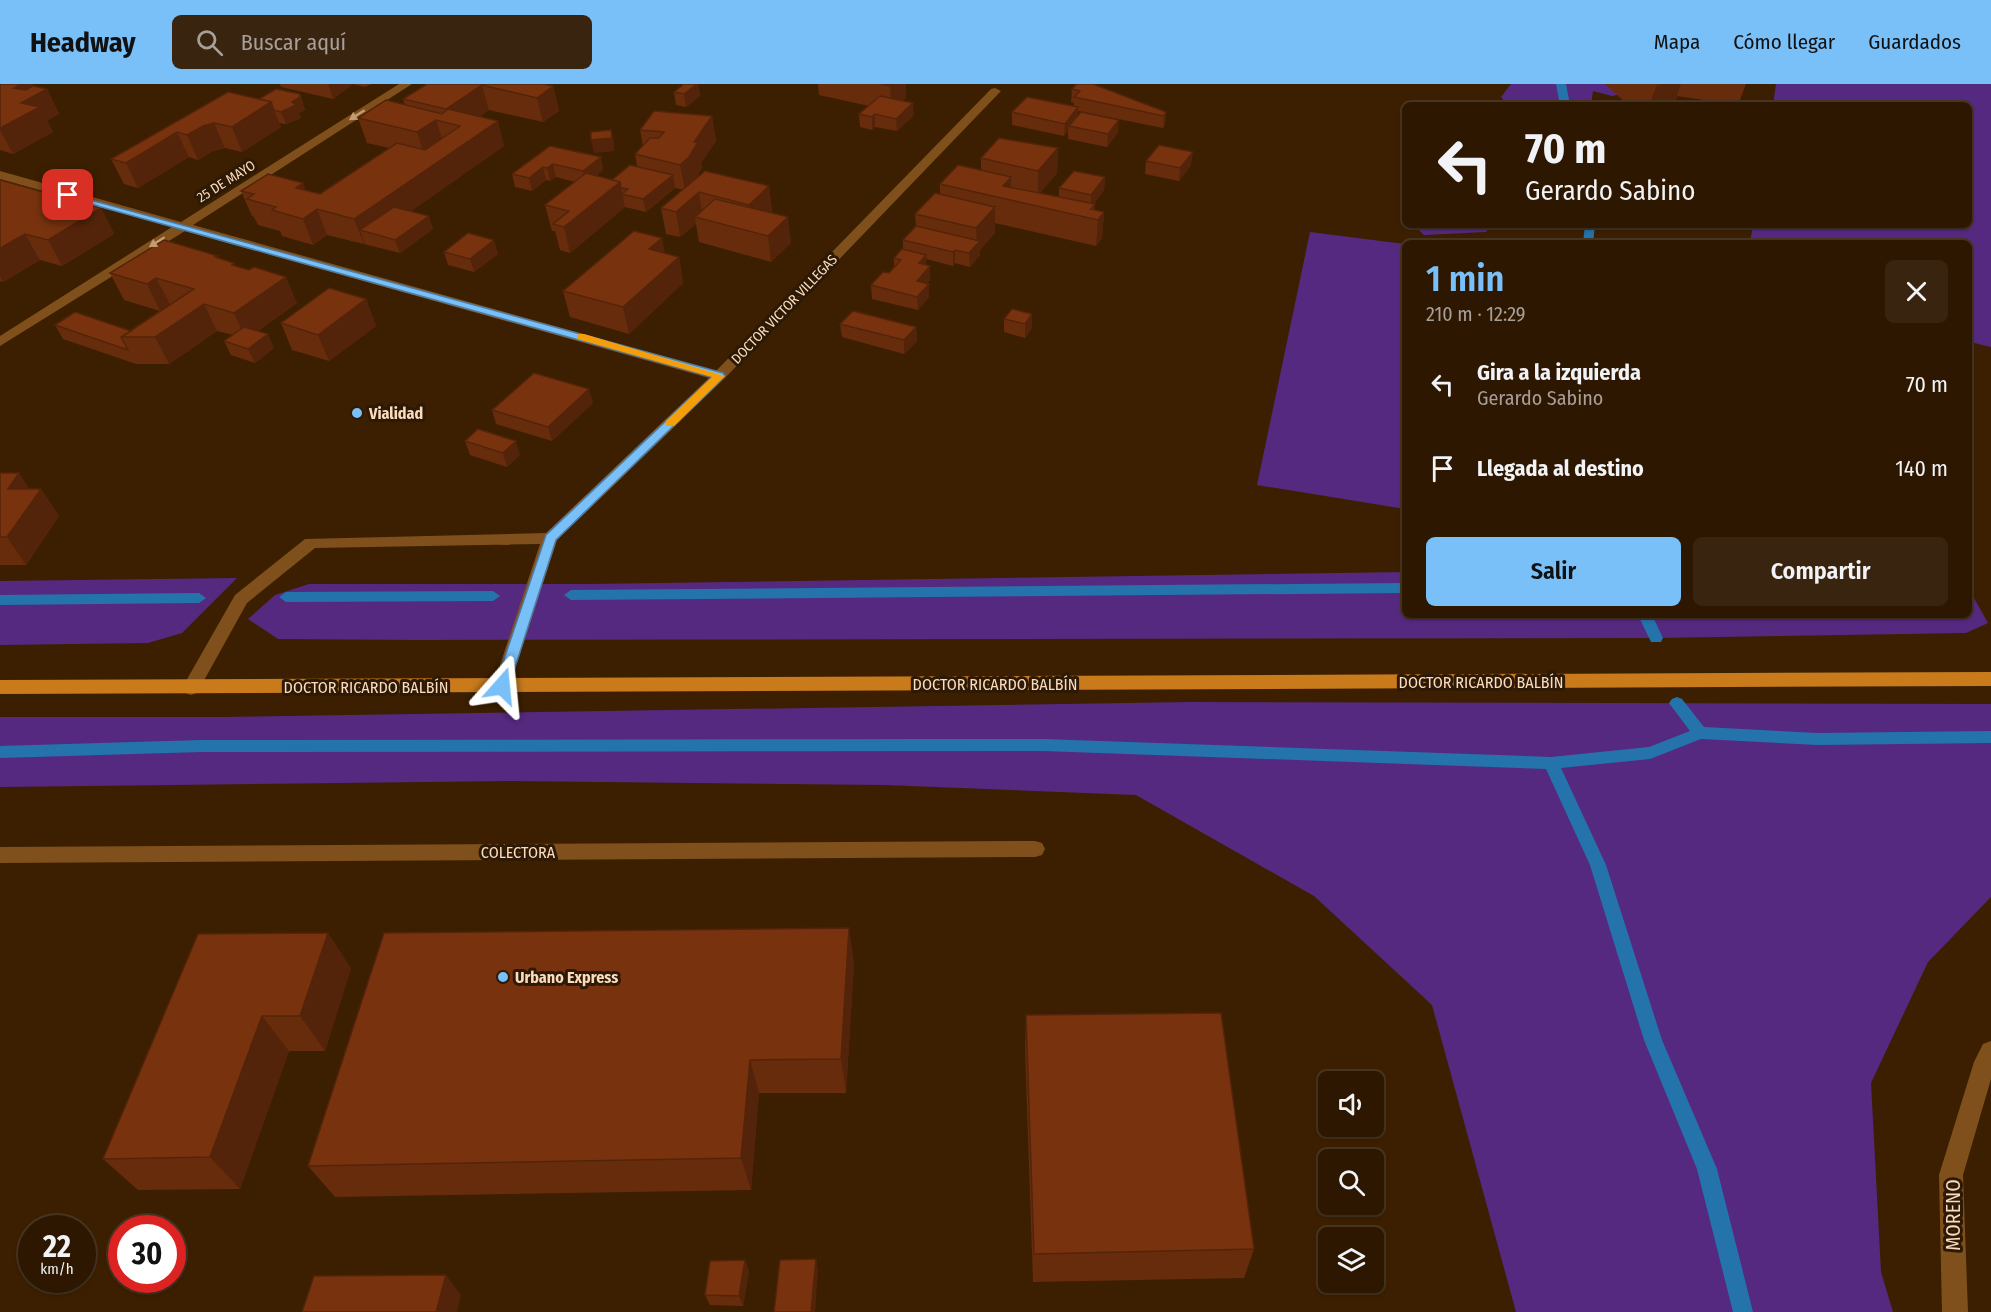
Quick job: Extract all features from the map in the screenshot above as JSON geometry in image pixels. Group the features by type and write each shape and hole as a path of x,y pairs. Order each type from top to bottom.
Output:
{"main road":[{"name":"DOCTOR RICARDO BALBÍN","path":"0,687 1991,679"}],"street":[{"name":"25 DE MAYO","path":"0,342 407,84"},
{"name":"DOCTOR VICTOR VILLEGAS","path":"502,686 550,538 719,376 995,91"},
{"path":"0,175 719,376"},
{"path":"191,688 241,599 311,543 550,538"},
{"name":"COLECTORA","path":"0,855 1035,849"},
{"name":"MORENO","path":"1955,1312 1951,1175 1985,1062 1991,1051"}],"shaded area":[{"path":"1511,84 1631,84 1630,92 1612,96 1593,91 1591,102 1505,102 1501,97"},
{"path":"1776,84 1991,84 1991,347 1972,342 1972,240 1750,240 1752,228 1972,228 1972,102 1773,102"},
{"path":"1416,228 1489,228 1486,232 1424,235"},
{"path":"1310,232 1402,244 1402,509 1257,485"},
{"path":"1402,572 1402,618 1972,618 1972,595 1988,623 1966,633 1656,638 419,640 278,639 248,619 275,595 309,584 589,584"},
{"path":"237,578 182,633 148,643 0,645 0,581"},
{"path":"1190,702 1991,704 1991,897 1928,962 1871,1083 1881,1272 1893,1312 1516,1312 1432,1005 1314,896 1136,795 886,785 511,781 0,787 0,717 225,717"}],"building":[{"path":"0,84 21,84 14,88 26,90 33,86 47,89 21,103 40,107 0,128"},
{"path":"427,84 543,84 553,86 537,98 482,85 446,109 403,99"},
{"path":"684,84 697,84 684,94 674,92"},
{"path":"1077,84 1093,84 1166,112 1164,116 1074,97 1080,91 1072,89"},
{"path":"276,89 300,94 300,97 292,102 296,105 281,112 274,110 271,102 259,99"},
{"path":"228,92 271,102 232,127 214,123 187,135 177,132 126,163 111,159"},
{"path":"880,96 913,103 896,119 875,114 872,117 859,114"},
{"path":"1027,97 1078,107 1065,124 1012,112"},
{"path":"386,100 442,114 448,109 498,121 354,219 317,209 303,219 272,210 276,207 247,199 254,194 241,191 268,174 303,183 296,188 320,194 397,143 425,150 460,126 436,120 417,132 358,118"},
{"path":"654,111 712,116 694,142 698,142 689,157 680,165 635,154 650,138 659,138 664,132 640,130"},
{"path":"1081,112 1119,120 1108,134 1069,126"},
{"path":"611,130 612,138 591,140 591,132"},
{"path":"999,138 1058,148 1038,171 981,158"},
{"path":"1159,145 1193,152 1180,168 1146,161"},
{"path":"550,146 601,157 583,171 553,164 547,168 543,167 529,178 512,174"},
{"path":"630,165 673,175 643,199 622,194 628,189 621,188 620,182 612,180"},
{"path":"958,165 1011,177 1003,186 1095,204 1091,209 1104,212 1098,220 940,184"},
{"path":"705,171 769,186 749,205 699,192 676,212 661,208"},
{"path":"1074,171 1105,177 1091,195 1059,188"},
{"path":"586,173 620,182 564,227 553,224 569,211 545,205"},
{"path":"0,180 101,208 48,240 25,234 0,248"},
{"path":"935,193 995,207 976,228 915,214"},
{"path":"715,199 788,217 768,236 695,217"},
{"path":"394,207 429,216 395,240 360,230"},
{"path":"916,226 980,241 969,253 955,250 953,252 903,240"},
{"path":"634,231 662,238 649,249 679,257 623,307 563,291"},
{"path":"468,233 494,240 470,259 444,252"},
{"path":"164,240 218,256 215,257 234,263 232,265 249,270 254,267 286,277 234,313 204,304 155,337 121,337 194,289 156,278 147,284 110,273"},
{"path":"902,249 926,255 919,263 930,266 917,281 929,284 917,297 871,285 883,272 889,273 901,260 894,258"},
{"path":"329,288 366,299 318,335 281,323"},
{"path":"1012,309 1032,314 1025,324 1004,319"},
{"path":"853,311 916,327 904,340 840,324"},
{"path":"75,312 131,331 121,337 128,350 55,325"},
{"path":"244,327 268,334 248,349 224,341"},
{"path":"534,373 589,389 548,427 492,410"},
{"path":"478,429 516,441 503,453 465,441"},
{"path":"0,473 19,473 8,489 41,489 7,537 0,537"},
{"path":"849,928 841,1059 750,1060 741,1158 308,1166 384,933"},
{"path":"328,933 300,1016 262,1016 210,1157 103,1159 198,934"},
{"path":"1221,1013 1254,1249 1034,1254 1026,1015"},
{"path":"816,1259 811,1312 774,1312 780,1260"},
{"path":"745,1260 739,1296 705,1295 710,1261"},
{"path":"446,1275 436,1312 302,1312 314,1276"}],"waterway":[{"path":"1561,84 1564,102"},
{"path":"1588,240 1590,228"},
{"path":"571,595 1402,588"},
{"path":"286,597 493,596"},
{"path":"0,600 199,598"},
{"path":"1646,618 1656,638"},
{"path":"1677,703 1700,733"},
{"path":"1551,763 1650,753 1700,733"},
{"path":"1700,733 1817,739 1991,737"},
{"path":"0,752 201,746 1043,745 1551,763"},
{"path":"1551,763 1598,865 1653,1040 1707,1169 1743,1312"}],"slow traffic":[{"path":"580,337 719,376 670,423"}],"place":[{"name":"Vialidad","path":"357,413"},
{"name":"Urbano Express","path":"503,977"}],"route":[{"path":"68,195 719,376 550,538 502,686"}]}
